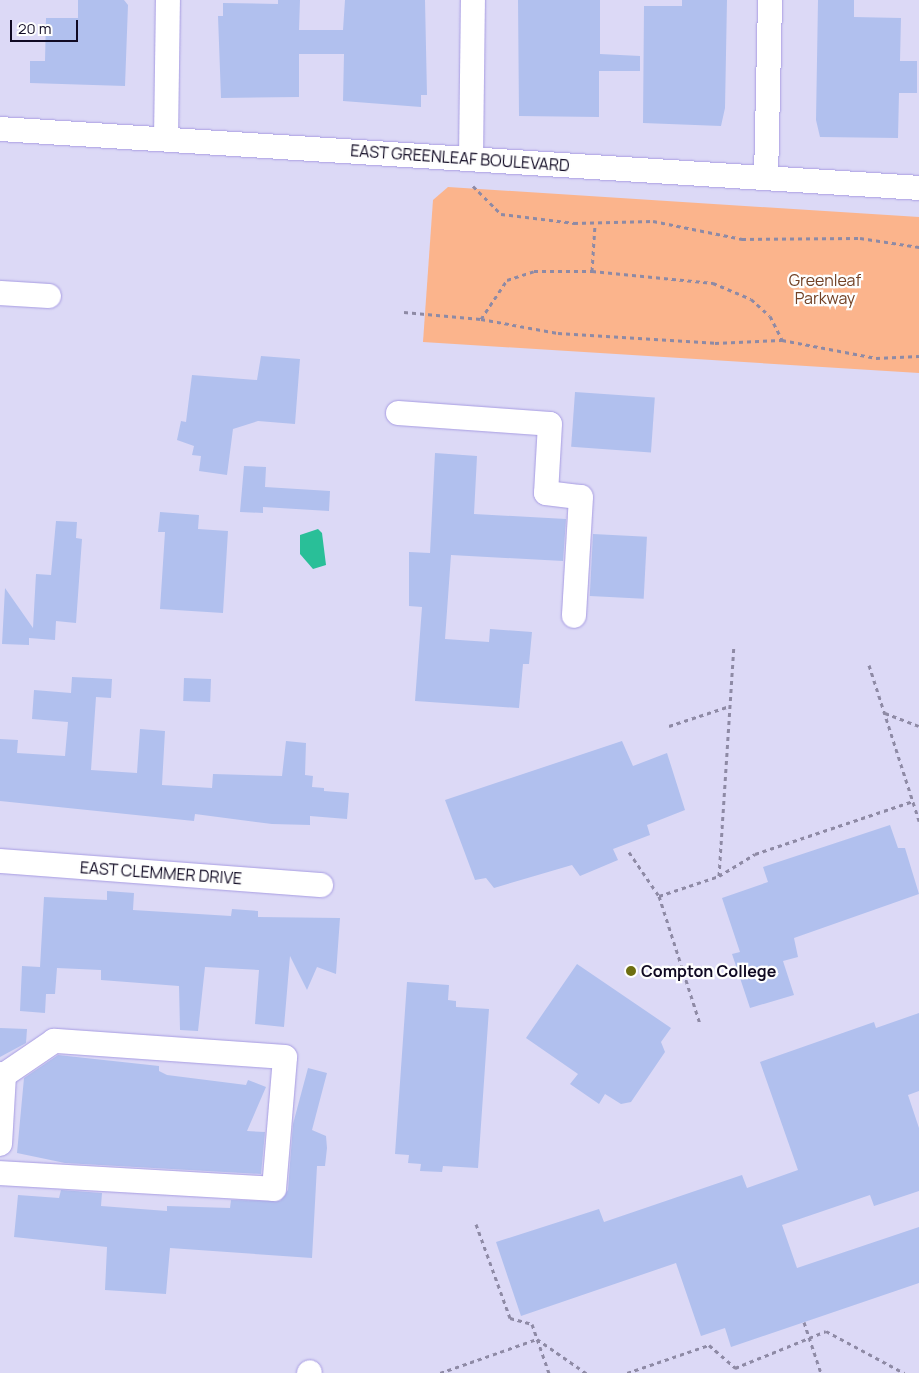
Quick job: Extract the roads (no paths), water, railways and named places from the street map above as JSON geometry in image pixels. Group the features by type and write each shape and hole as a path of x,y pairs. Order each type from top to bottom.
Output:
{"street":[{"path":"166,139 168,0"},
{"path":"470,159 473,0"},
{"path":"766,178 770,0"},
{"name":"EAST GREENLEAF BOULEVARD","path":"0,129 919,188"},
{"path":"0,293 49,296"},
{"path":"398,413 550,424 546,493 581,497 574,616"},
{"name":"EAST CLEMMER DRIVE","path":"0,861 321,885"},
{"path":"0,1144 2,1074 54,1041 285,1057 274,1189 0,1174"}],"place":[{"name":"Compton College","path":"631,971"}],"park label":[{"name":"Greenleaf Parkway","path":"825,289"}]}
